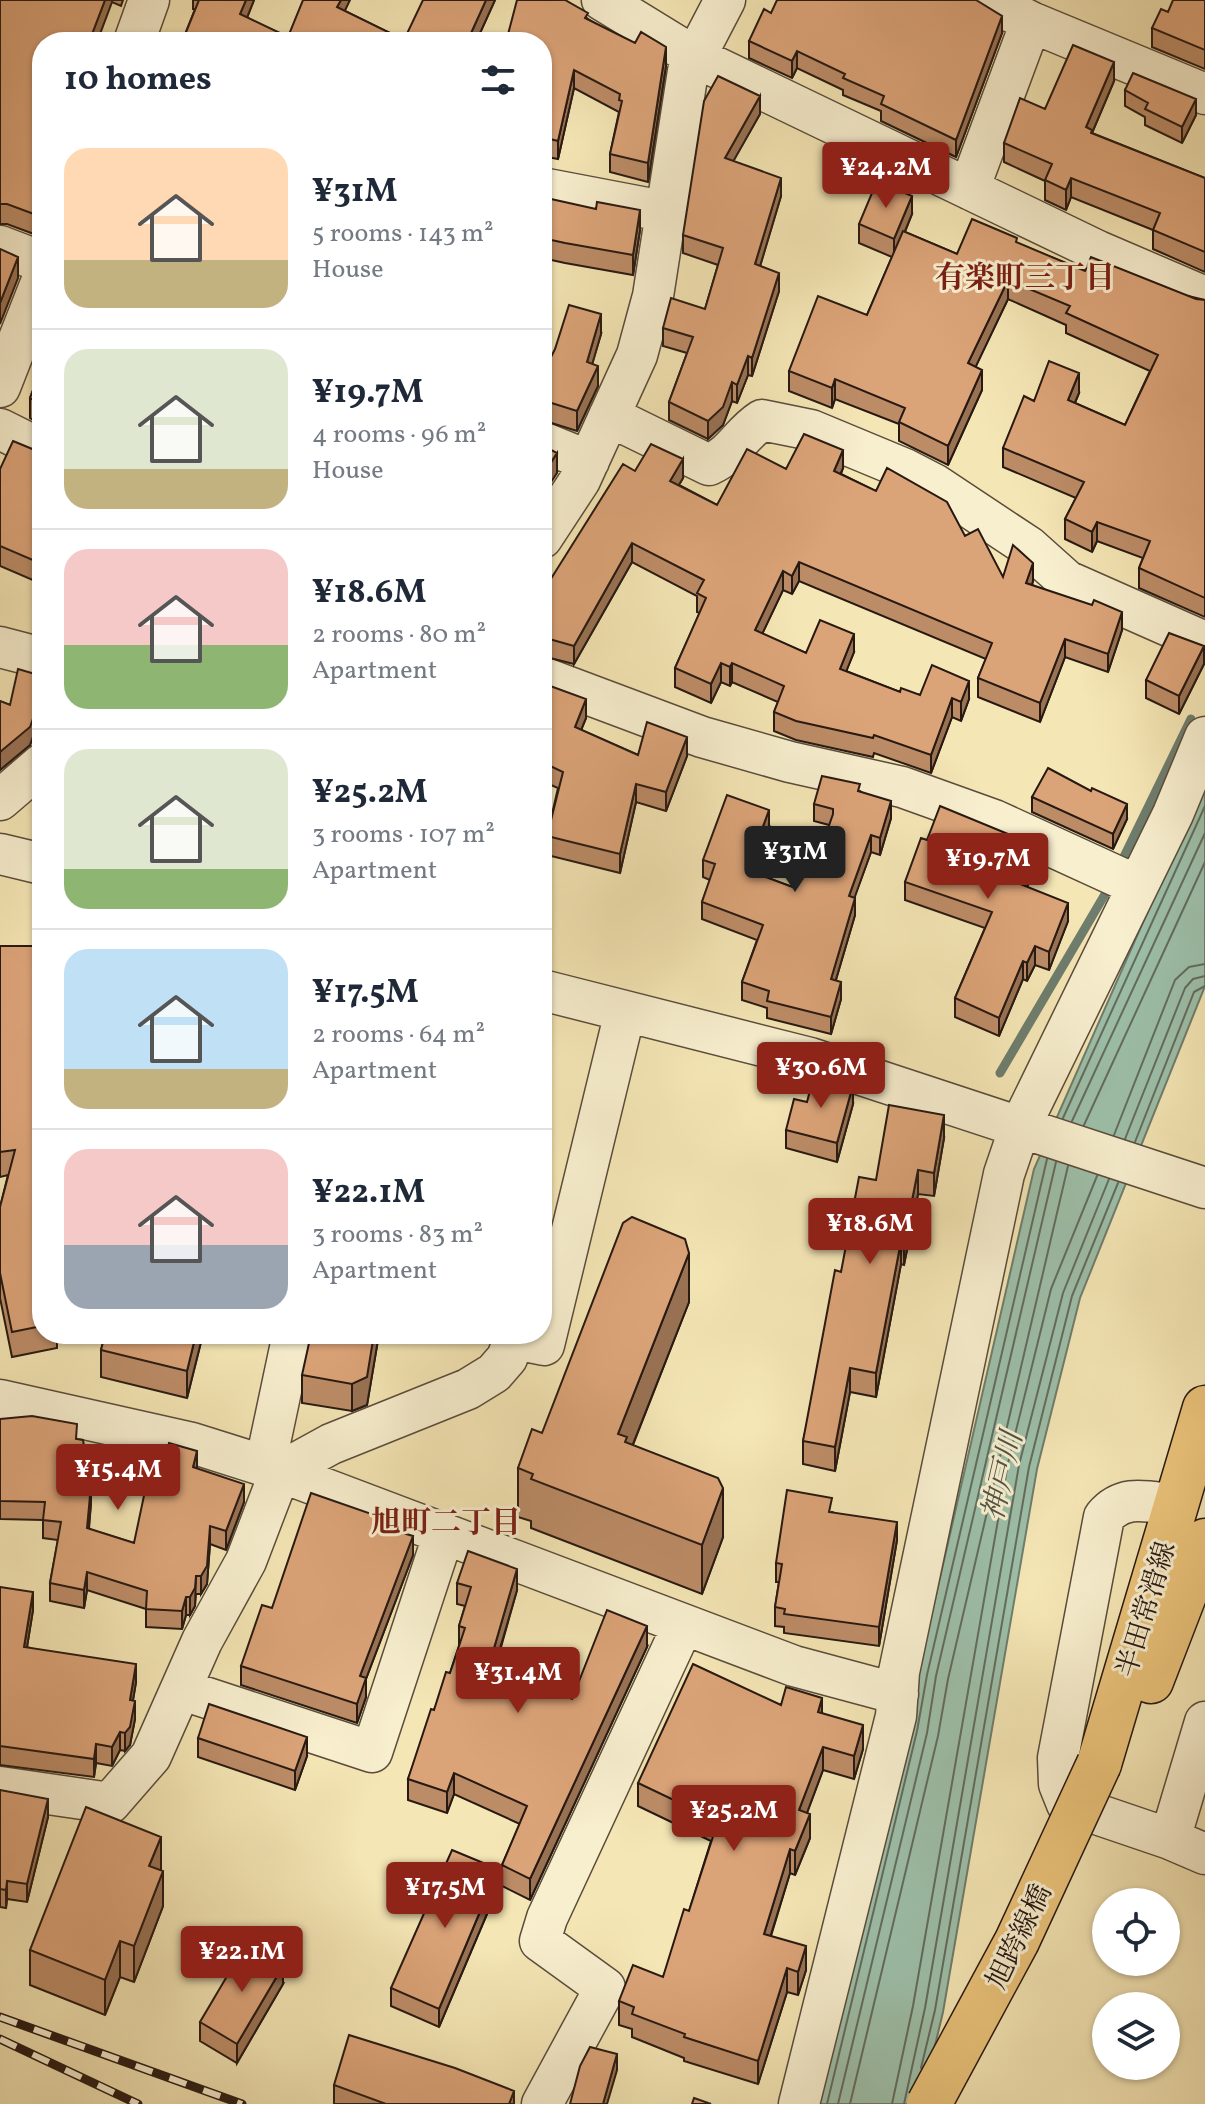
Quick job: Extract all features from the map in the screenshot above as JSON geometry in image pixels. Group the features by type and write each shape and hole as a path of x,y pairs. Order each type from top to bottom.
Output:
{"main road":[{"name":"半田常滑線","path":"1108,1765 1176,1505 1205,1408"},
{"name":"半田常滑線","path":"1108,1765 1205,1541"},
{"name":"旭跨線橋","path":"929,2104 1108,1765"},
{"name":"旭跨線橋","path":"951,2104 1033,1948 1108,1765"}],"street":[{"path":"138,32 149,0"},
{"path":"602,0 695,57 969,189 1205,297"},
{"path":"552,522 589,461 637,355 653,296 688,71 725,0"},
{"path":"988,0 1031,22 1205,94"},
{"path":"969,189 1031,22"},
{"path":"552,190 668,212"},
{"path":"0,246 32,258"},
{"path":"0,387 32,305"},
{"path":"609,416 709,465 727,457 751,427 762,420 811,430 934,484 1029,547 1067,581 1205,642"},
{"path":"0,429 32,445"},
{"path":"552,446 589,461"},
{"path":"0,647 32,655"},
{"path":"552,681 702,737 790,762 902,787 994,820 1122,879"},
{"path":"799,2104 896,1716 899,1672 1000,1190 1020,1127 1122,879 1173,814 1205,737"},
{"path":"0,800 32,773"},
{"path":"0,854 32,862"},
{"path":"552,993 810,1058 1205,1188"},
{"path":"552,1312 625,1012"},
{"path":"0,1787 110,1803 151,1756 183,1690 202,1641 246,1561 273,1469 292,1344"},
{"path":"273,1469 468,1389 494,1373 507,1358 508,1344"},
{"path":"0,1400 192,1443 273,1469 794,1666 898,1694"},
{"path":"1176,1505 1129,1500 1115,1504 1104,1517 1058,1758 1059,1784 1067,1804 1187,1846 1205,1722"},
{"path":"183,1690 372,1752 444,1533"},
{"path":"542,2104 605,1988 540,1941 547,1918 683,1625"}],"water":[{"name":"神戸川","path":"1205,782 1205,986 1080,1298 1037,1469 943,2012 921,2104 819,2104 1034,1169"}],"building":[{"path":"0,0 105,0 93,32 32,32 32,213 0,204"},
{"path":"199,0 246,0 240,14 278,32 186,32"},
{"path":"303,0 341,0 337,7 388,32 290,32"},
{"path":"423,0 486,0 472,32 408,32"},
{"path":"517,0 565,0 588,13 585,18 635,43 641,32 666,47 648,163 610,154 622,101 619,100 620,94 574,70 558,141 552,140 552,32 509,32"},
{"path":"777,0 976,0 1002,16 956,140 881,104 884,96 843,78 845,74 797,51 792,61 749,41 764,9 771,13"},
{"path":"1173,0 1205,0 1205,50 1152,28 1161,9 1168,12"},
{"path":"1073,45 1114,62 1086,127 1092,130 1091,133 1205,178 1205,252 1153,230 1160,213 1071,178 1066,190 1045,180 1052,164 1004,143 1020,98 1045,109"},
{"path":"1133,73 1196,99 1182,127 1145,109 1148,103 1125,90"},
{"path":"718,76 760,96 725,158 781,178 755,264 779,273 752,358 748,356 737,385 732,382 723,407 708,421 669,402 693,337 663,328 671,298 705,309 723,248 683,235 704,101"},
{"path":"877,181 912,196 894,239 859,224"},
{"path":"552,199 596,209 597,202 640,210 633,255 552,240"},
{"path":"972,219 1017,238 1016,242 1085,271 1091,257 1205,300 1205,598 1139,568 1150,541 1097,522 1092,532 1065,519 1084,482 1003,448 1024,396 1034,401 1049,361 1079,373 1068,400 1125,425 1158,355 1066,313 1070,306 1008,280 968,363 982,370 948,446 899,422 905,408 835,379 832,388 789,371 818,296 867,315 903,231 957,254"},
{"path":"0,249 18,257 0,303"},
{"path":"569,305 601,314 587,362 598,366 577,411 552,403 552,355"},
{"path":"804,434 843,450 834,471 876,491 887,468 947,502 965,536 978,529 1003,577 1013,545 1033,563 1026,583 1092,605 1094,600 1122,612 1108,654 1065,639 1040,703 978,678 992,643 799,562 792,576 783,571 755,630 806,653 820,620 854,634 840,669 900,692 901,688 920,695 932,665 969,681 961,702 952,698 931,755 874,735 873,738 796,721 774,712 784,686 732,663 730,667 721,663 711,684 675,668 706,598 697,593 704,580 632,543 574,646 552,640 552,577 623,464 635,471 651,444 683,459 670,481 717,505 747,449 786,469"},
{"path":"13,441 32,449 32,560 0,546 0,469"},
{"path":"1169,633 1204,646 1179,696 1146,680"},
{"path":"18,669 32,673 30,727 0,752 0,701 10,705"},
{"path":"552,687 586,699 575,727 638,755 647,722 687,737 666,792 636,784 620,854 552,837 552,816 563,772 552,767"},
{"path":"1048,768 1091,791 1092,788 1127,804 1113,834 1032,797"},
{"path":"822,776 860,784 858,791 891,801 880,838 871,835 849,896 855,898 831,979 841,982 831,1017 767,1001 769,991 742,982 763,925 702,902 715,864 703,860 727,795 769,810 747,870 795,888 804,864 814,868 833,814 833,809 814,804"},
{"path":"940,806 1037,846 1020,884 1068,903 1049,952 1035,946 1027,963 1023,961 999,1018 955,998 992,912 905,882 921,838 927,840"},
{"path":"0,946 32,946 32,1328 12,1332 0,1273 0,1207 15,1150 0,1152"},
{"path":"814,1075 853,1085 837,1143 786,1130 794,1099 807,1102"},
{"path":"889,1105 944,1115 934,1173 918,1170 876,1373 850,1368 835,1447 803,1441 835,1270 841,1272 859,1177 876,1180"},
{"path":"632,1217 685,1239 689,1253 618,1434 627,1437 625,1442 718,1478 723,1488 702,1545 531,1479 533,1474 518,1468 532,1429 542,1433 623,1223"},
{"path":"102,1344 194,1344 187,1371 101,1350"},
{"path":"309,1344 372,1344 367,1377 352,1384 302,1375"},
{"path":"32,1416 77,1424 76,1439 83,1440 91,1485 87,1528 134,1543 153,1453 166,1456 169,1443 197,1451 193,1467 244,1484 226,1531 210,1526 207,1566 201,1576 196,1576 195,1588 190,1597 186,1597 182,1611 146,1609 147,1591 87,1572 84,1590 50,1583 61,1522 43,1520 45,1502 0,1501 0,1419"},
{"path":"787,1490 832,1498 829,1512 897,1522 879,1627 784,1614 785,1609 775,1607 782,1564 776,1563"},
{"path":"311,1493 406,1526 403,1533 413,1536 360,1676 366,1678 357,1704 241,1666 262,1605 272,1608"},
{"path":"468,1551 517,1569 490,1662 572,1699 607,1610 647,1626 530,1879 502,1865 527,1806 454,1773 447,1792 408,1779 431,1709 434,1710 446,1672 450,1673 465,1628 459,1626 471,1587 457,1583"},
{"path":"0,1587 33,1592 24,1647 136,1664 130,1700 135,1701 130,1727 125,1733 120,1732 112,1747 96,1744 94,1759 0,1746"},
{"path":"693,1664 781,1705 786,1687 822,1698 818,1712 863,1725 854,1756 823,1747 799,1810 810,1814 795,1851 790,1849 764,1934 806,1946 798,1972 787,1968 758,2061 684,2037 685,2034 632,2014 634,2007 619,2001 633,1965 663,1977 684,1909 689,1911 718,1821 638,1783"},
{"path":"209,1704 307,1737 295,1771 198,1738"},
{"path":"0,1790 48,1799 27,1884 7,1881 6,1890 0,1889"},
{"path":"86,1807 161,1837 149,1866 163,1871 134,1946 120,1941 105,1980 30,1950"},
{"path":"452,1850 498,1869 439,2009 391,1988"},
{"path":"246,1944 283,1966 237,2044 200,2022"},
{"path":"349,2035 455,2068 514,2091 509,2104 386,2104 334,2085"},
{"path":"590,2047 617,2054 603,2104 570,2104 580,2066"},
{"path":"694,2098 711,2104 692,2104"}],"waterway":[{"path":"1119,867 1191,719"},
{"path":"1000,1073 1111,884"}],"railway":[{"path":"0,2017 242,2104"},
{"path":"0,2039 138,2104"}],"district":[{"name":"有楽町三丁目","path":"1025,277"},
{"name":"旭町二丁目","path":"446,1522"}]}
